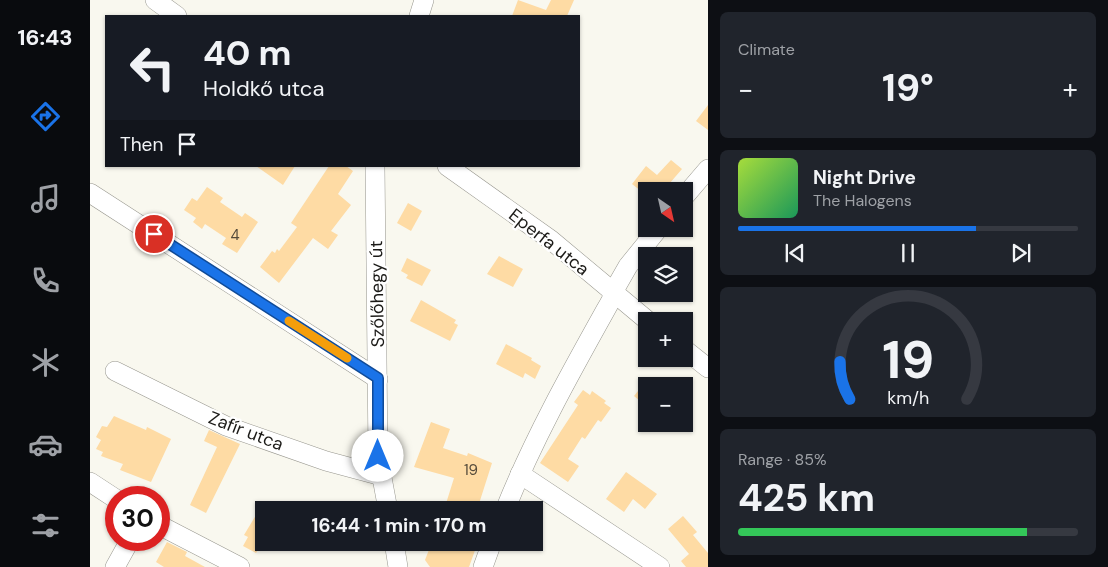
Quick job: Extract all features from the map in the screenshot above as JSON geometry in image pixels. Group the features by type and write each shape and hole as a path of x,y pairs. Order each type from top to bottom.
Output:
{"street":[{"path":"155,0 177,15"},
{"path":"419,15 424,0"},
{"name":"Szőlőhegy út","path":"375,167 378,456 386,501"},
{"name":"Eperfa utca","path":"447,167 551,240 638,313"},
{"path":"693,187 708,169"},
{"path":"90,193 378,378"},
{"path":"509,501 560,390 628,266 651,238"},
{"path":"693,356 708,368"},
{"name":"Zafír utca","path":"115,371 226,426 326,461 382,476"},
{"path":"520,474 660,567"},
{"path":"90,482 105,492"},
{"path":"170,531 240,567"},
{"path":"115,567 124,551"},
{"path":"395,551 398,567"},
{"path":"482,567 488,551"}],"building":[{"path":"518,0 546,10 551,0 574,0 567,15 512,15"},
{"path":"708,105 708,130 696,121"},
{"path":"671,160 682,169 671,182 638,182 638,189 632,184 646,166 657,175"},
{"path":"257,167 294,167 283,185"},
{"path":"328,167 347,167 353,171 338,194 351,205 331,231 338,235 328,249 313,238 279,283 260,267 272,251 275,253 277,249 279,251 297,227 291,223"},
{"path":"207,187 223,198 220,202 242,217 245,213 258,222 237,253 222,244 226,238 205,224 202,229 193,222 196,218 184,210 192,198 197,201"},
{"path":"408,203 422,211 411,231 397,223"},
{"path":"499,256 523,269 513,287 487,274"},
{"path":"407,258 431,270 422,286 406,278 408,275 401,271"},
{"path":"421,300 456,320 454,323 458,325 450,341 410,321"},
{"path":"506,344 532,358 531,360 541,366 535,379 525,373 523,378 496,364"},
{"path":"583,390 590,395 592,391 606,401 604,403 611,408 601,422 598,420 585,439 582,437 568,459 579,466 568,482 540,463 578,405 574,402"},
{"path":"638,391 638,399 634,396"},
{"path":"114,416 146,430 147,427 171,439 151,482 120,470 123,464 101,456 103,452 96,449 101,440 96,437 102,426 107,427"},
{"path":"431,422 450,429 443,448 467,456 468,453 492,463 480,501 447,501 454,478 414,467"},
{"path":"209,430 240,444 206,513 190,505 217,447 204,441"},
{"path":"626,472 657,494 645,509 633,499 624,512 606,499"},
{"path":"683,516 697,532 693,535 708,553 708,567 686,567 681,561 689,554 668,529"},
{"path":"255,517 256,553 243,546 248,537 244,535"},
{"path":"170,544 187,552 185,556 205,567 164,567 156,562 162,551 170,551"},
{"path":"428,551 475,551 469,567 430,567 425,560"}],"slow traffic":[{"path":"289,321 347,358"}],"route":[{"path":"154,234 378,378 378,456"}]}
